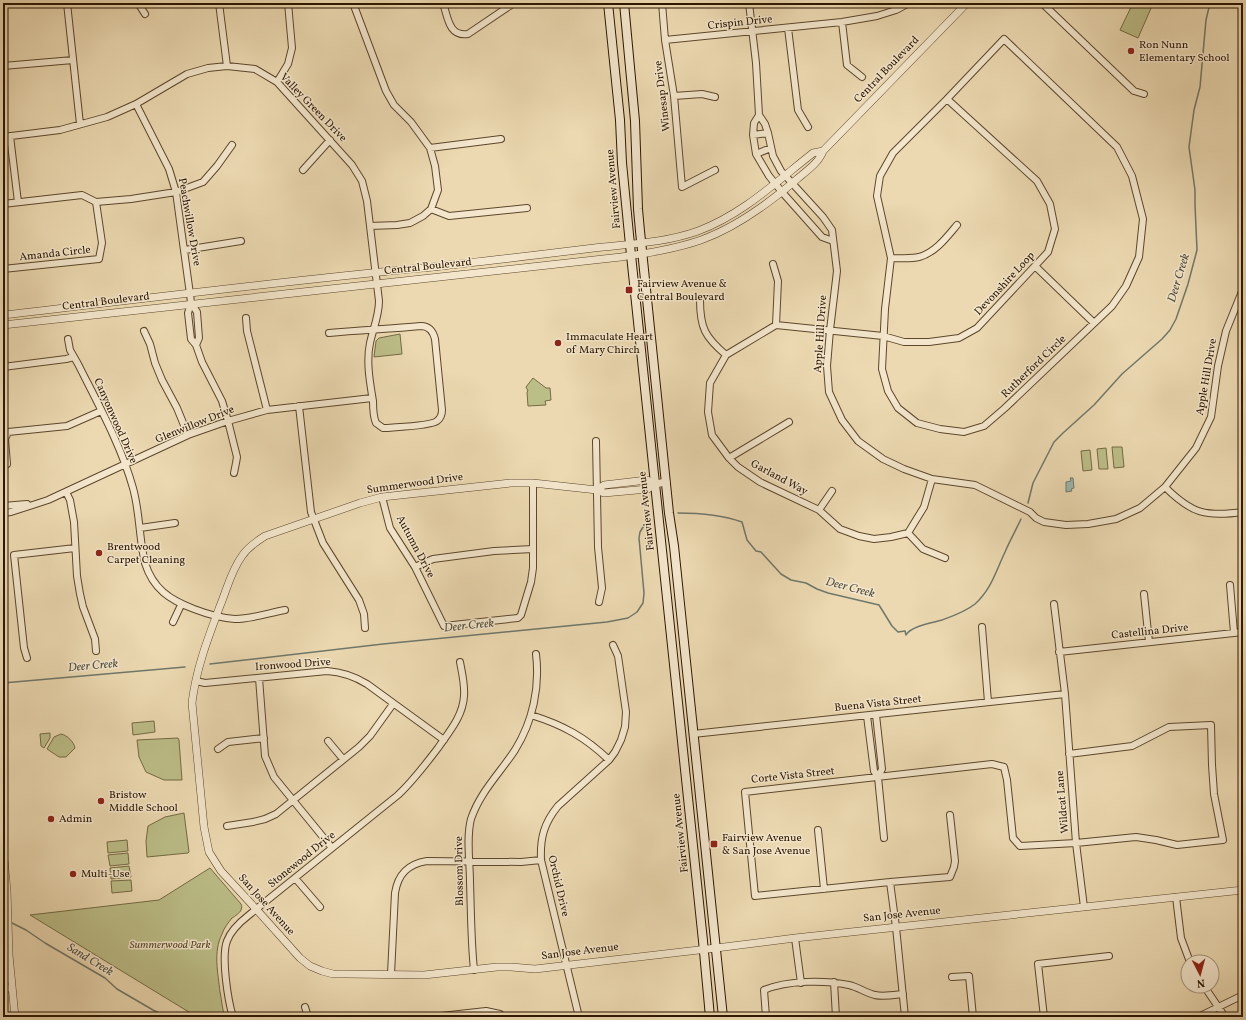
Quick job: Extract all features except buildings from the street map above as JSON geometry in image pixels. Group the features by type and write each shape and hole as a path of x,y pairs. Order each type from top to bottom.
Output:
{"main road":[{"name":"Fairview Avenue","path":"608,3 620,120 622,163 631,255 710,1017"},
{"name":"Fairview Avenue","path":"624,3 635,121 638,209 642,254 723,1017"}],"street":[{"path":"67,3 80,124"},
{"path":"138,3 145,14"},
{"path":"219,3 227,66"},
{"path":"277,82 288,64 292,48 288,3"},
{"path":"353,3 386,91 394,105 411,122 430,148 435,166 438,190 432,209 410,223 370,226"},
{"path":"443,3 452,29 459,35 468,34 514,3"},
{"name":"Winesap Drive","path":"662,3 665,40 674,96 682,187 715,170"},
{"name":"Apple Hill Drive","path":"749,3 756,64 759,115 765,124 773,156 781,171 832,230 837,271 827,366 829,392 842,420 858,441 883,459 904,469 932,479 975,485 1030,512 1036,518 1044,522 1066,525 1088,524 1116,519 1140,508 1165,487 1196,448 1211,417 1218,366 1226,330 1243,289"},
{"name":"Crispin Drive","path":"665,40 842,22 883,14 896,10 910,3"},
{"name":"Central Boulevard","path":"3,325 642,254 669,249 702,240 726,229 754,213 782,192 821,157 823,151 967,3"},
{"path":"1042,3 1134,91 1144,94"},
{"path":"842,22 847,65 862,77"},
{"path":"788,28 798,110 808,127"},
{"name":"Rutherford Circle","path":"1004,39 1116,147 1132,176 1143,219 1139,256 1126,286 1112,306 1005,408 984,426 964,432 940,429 917,423 898,408 888,391 882,369 885,309 892,258 877,196 880,176 893,153 1004,39"},
{"path":"3,66 72,60"},
{"name":"Valley Green Drive","path":"3,137 60,130 107,117 136,104 187,74 208,68 227,66 255,69 277,82 352,165 362,181 368,201 379,308 368,355 375,420 379,426 383,428 427,424 438,420 441,416 442,410 433,332 428,327 421,326 374,330"},
{"path":"674,96 702,94 715,98"},
{"name":"Devonshire Loop","path":"830,330 883,336 904,342 929,342 959,338 977,328 1048,252 1055,229 1050,204 1037,181 947,99"},
{"name":"Peachwillow Drive","path":"136,104 169,168 176,192 191,303 196,312 199,338 196,346 202,362 222,400 236,457 234,473"},
{"name":"Apple Hill Drive","path":"759,115 754,123 753,135 756,154 769,176 801,214 822,236 833,241"},
{"path":"753,135 768,133"},
{"path":"10,136 18,202"},
{"path":"430,148 501,139"},
{"path":"303,170 330,140"},
{"path":"3,204 82,195 96,202 131,199 176,192 203,182 232,145"},
{"path":"756,154 772,148"},
{"name":"Central Boulevard","path":"3,315 376,272 486,262 667,239 698,230 722,220 748,205 813,153 823,151"},
{"name":"Amanda Circle","path":"3,269 99,259 102,243 96,202"},
{"path":"801,214 811,205"},
{"path":"432,209 449,216 527,208"},
{"path":"812,226 822,218"},
{"path":"892,258 920,257 935,249 957,225"},
{"path":"185,250 241,241"},
{"path":"774,264 778,281 776,325 830,330"},
{"path":"1035,266 1094,323"},
{"path":"700,300 700,315 704,330 712,344 726,355"},
{"path":"246,318 247,331 267,410"},
{"name":"Garland Way","path":"776,325 726,355 710,383 708,412 712,435 729,458 738,467 760,482 819,510 840,529 874,540 908,533"},
{"path":"329,333 374,330"},
{"path":"144,331 162,380 188,436"},
{"name":"Canyonwood Drive","path":"68,339 70,350 126,465 136,501 146,563 157,586 174,601 181,605 216,617 242,618 285,610"},
{"path":"3,367 74,357"},
{"name":"Glenwillow Drive","path":"3,513 11,512 48,500 188,436 228,421 267,410 372,398"},
{"path":"299,406 309,498 313,519 323,543 359,600 364,614 365,628"},
{"path":"7,464 6,439 8,432 67,426 101,411"},
{"path":"729,458 789,422"},
{"path":"596,441 598,547 602,588 599,602"},
{"path":"932,479 924,507 908,533 923,549 945,558"},
{"name":"Summerwood Drive","path":"216,617 234,568 247,550 265,536 360,503 382,497 511,483 533,483 597,490 604,493 645,489 655,484 666,482"},
{"path":"416,567 433,559 494,551 533,549 533,483"},
{"path":"1165,487 1175,497 1190,508 1208,514 1230,514 1243,512"},
{"path":"819,510 832,491"},
{"path":"66,492 70,500 73,514 77,576 80,594 83,607 95,639 96,651"},
{"name":"Autumn Drive","path":"382,497 390,528 416,567 444,626 518,618 521,615 531,582 533,549"},
{"name":"Glenwillow Drive","path":"3,506 34,504"},
{"path":"140,528 175,523"},
{"path":"27,658 24,648 14,555 76,548"},
{"path":"1230,585 1234,633"},
{"path":"1144,594 1149,642"},
{"name":"Wildcat Lane","path":"1054,604 1065,694 1076,843 1084,907"},
{"path":"174,622 181,605"},
{"name":"San Jose Avenue","path":"216,617 197,672 192,703 203,820 209,852 221,871 300,958 310,966 333,974 424,975 511,967 535,969 795,938 1243,890"},
{"path":"982,627 988,702"},
{"name":"Castellina Drive","path":"1060,652 1243,632"},
{"name":"Orchid Drive","path":"579,1017 541,860 541,838 544,827 553,812 609,760 622,740 626,712 618,656 613,645"},
{"name":"Blossom Drive","path":"474,970 469,829 474,812 484,791 515,750 531,715 537,679 536,654"},
{"name":"Stonewood Drive","path":"233,1017 228,996 224,955 231,933 238,924 256,908 398,795 421,771 458,719 462,708 464,695 460,662"},
{"name":"Ironwood Drive","path":"196,681 205,682 259,678 327,671 340,672 367,684 444,740"},
{"path":"259,678 265,756 269,767 274,777 332,848"},
{"name":"Buena Vista Street","path":"694,734 1065,694"},
{"path":"227,826 253,822 276,814 359,747 370,736 393,704"},
{"path":"531,715 549,721 576,734 595,746 609,760"},
{"path":"876,715 882,769 878,777"},
{"path":"867,716 874,771 878,777 884,838"},
{"path":"1069,754 1132,746 1169,727 1211,725 1214,794 1223,840 1177,845 1136,837 1076,843"},
{"path":"218,749 228,742 264,738"},
{"path":"328,742 343,759"},
{"name":"Corte Vista Street","path":"950,815 955,861 950,877 755,896 745,792 992,764 1004,767 1007,780 1013,838 1020,846 1076,843"},
{"path":"818,830 824,889"},
{"path":"3,848 8,911 9,955 15,1017"},
{"path":"391,974 394,893 400,875 409,868 418,862 427,861 521,862 541,860"},
{"path":"295,878 320,907"},
{"path":"890,882 905,1017"},
{"path":"1176,897 1181,938 1187,954"},
{"path":"795,938 801,983"},
{"path":"1044,1017 1038,964 1109,956"},
{"path":"952,977 969,976 973,1017"},
{"path":"766,1017 764,990 772,987 801,983 834,982 852,985 876,995 903,994"},
{"path":"834,982 836,1017"},
{"path":"3,988 12,988"},
{"path":"1209,994 1225,1017"},
{"path":"1181,1016 1198,1017 1243,995"},
{"path":"305,1007 308,1017"},
{"path":"432,1017 486,1011 500,1014"}],"green space":[{"path":"1133,3 1145,3 1152,6 1138,38 1120,30"},
{"path":"400,334 402,354 374,357 376,341 379,338"},
{"path":"533,378 546,388 550,388 551,400 545,401 546,405 528,406 528,391 526,387"},
{"path":"1112,447 1122,447 1124,467 1114,468"},
{"path":"1106,448 1108,469 1099,469 1097,449"},
{"path":"1090,450 1092,470 1083,471 1081,451"},
{"path":"154,721 155,732 133,735 132,723"},
{"path":"50,733 50,738 44,748 41,746 40,734"},
{"path":"61,734 70,739 75,748 66,757 59,757 47,749 54,737"},
{"path":"178,738 182,780 164,780 146,772 139,757 137,740"},
{"path":"184,813 189,852 147,857 146,841 148,826 165,817"},
{"path":"127,840 128,851 108,853 107,842"},
{"path":"128,853 129,864 110,866 108,855"},
{"path":"129,866 131,877 111,879 110,868"},
{"name":"Summerwood Park","path":"210,868 242,906 240,912 232,918 225,928 219,941 217,970 225,1017 197,1017 30,915 159,900"},
{"path":"131,880 132,891 112,893 111,881"}],"water":[{"path":"1070,478 1073,478 1074,488 1071,489 1072,491 1066,492 1066,482 1071,481"}],"waterway":[{"name":"Deer Creek","path":"1028,503 1033,483 1054,442 1094,405 1122,374 1162,339 1170,330 1176,319 1188,284 1197,250 1195,190 1189,147 1194,110 1200,87 1206,20 1210,3"},
{"name":"Deer Creek","path":"678,513 710,515 742,522 747,540 756,551 761,552 781,574 791,580 806,583 828,593 879,605 892,626 898,632 905,631 906,635 912,629 963,612 981,599 993,580 1021,519"},
{"name":"Deer Creek","path":"210,664 383,644 607,622 628,618 637,612 643,603 644,593 639,538 640,532 645,524"},
{"name":"Deer Creek","path":"3,683 185,667"},
{"name":"Sand Creek","path":"10,922 26,930 45,943 105,978 117,989 167,1017"}],"place":[{"name":"Ron Nunn Elementary School","path":"1131,51"},
{"name":"Fairview Avenue & Central Boulevard","path":"629,290"},
{"name":"Immaculate Heart of Mary Chirch","path":"558,343"},
{"name":"Brentwood Carpet Cleaning","path":"99,553"},
{"name":"Bristow Middle School","path":"101,801"},
{"name":"Admin","path":"51,819"},
{"name":"Fairview Avenue & San Jose Avenue","path":"714,844"},
{"name":"Multi-Use","path":"73,874"}]}
